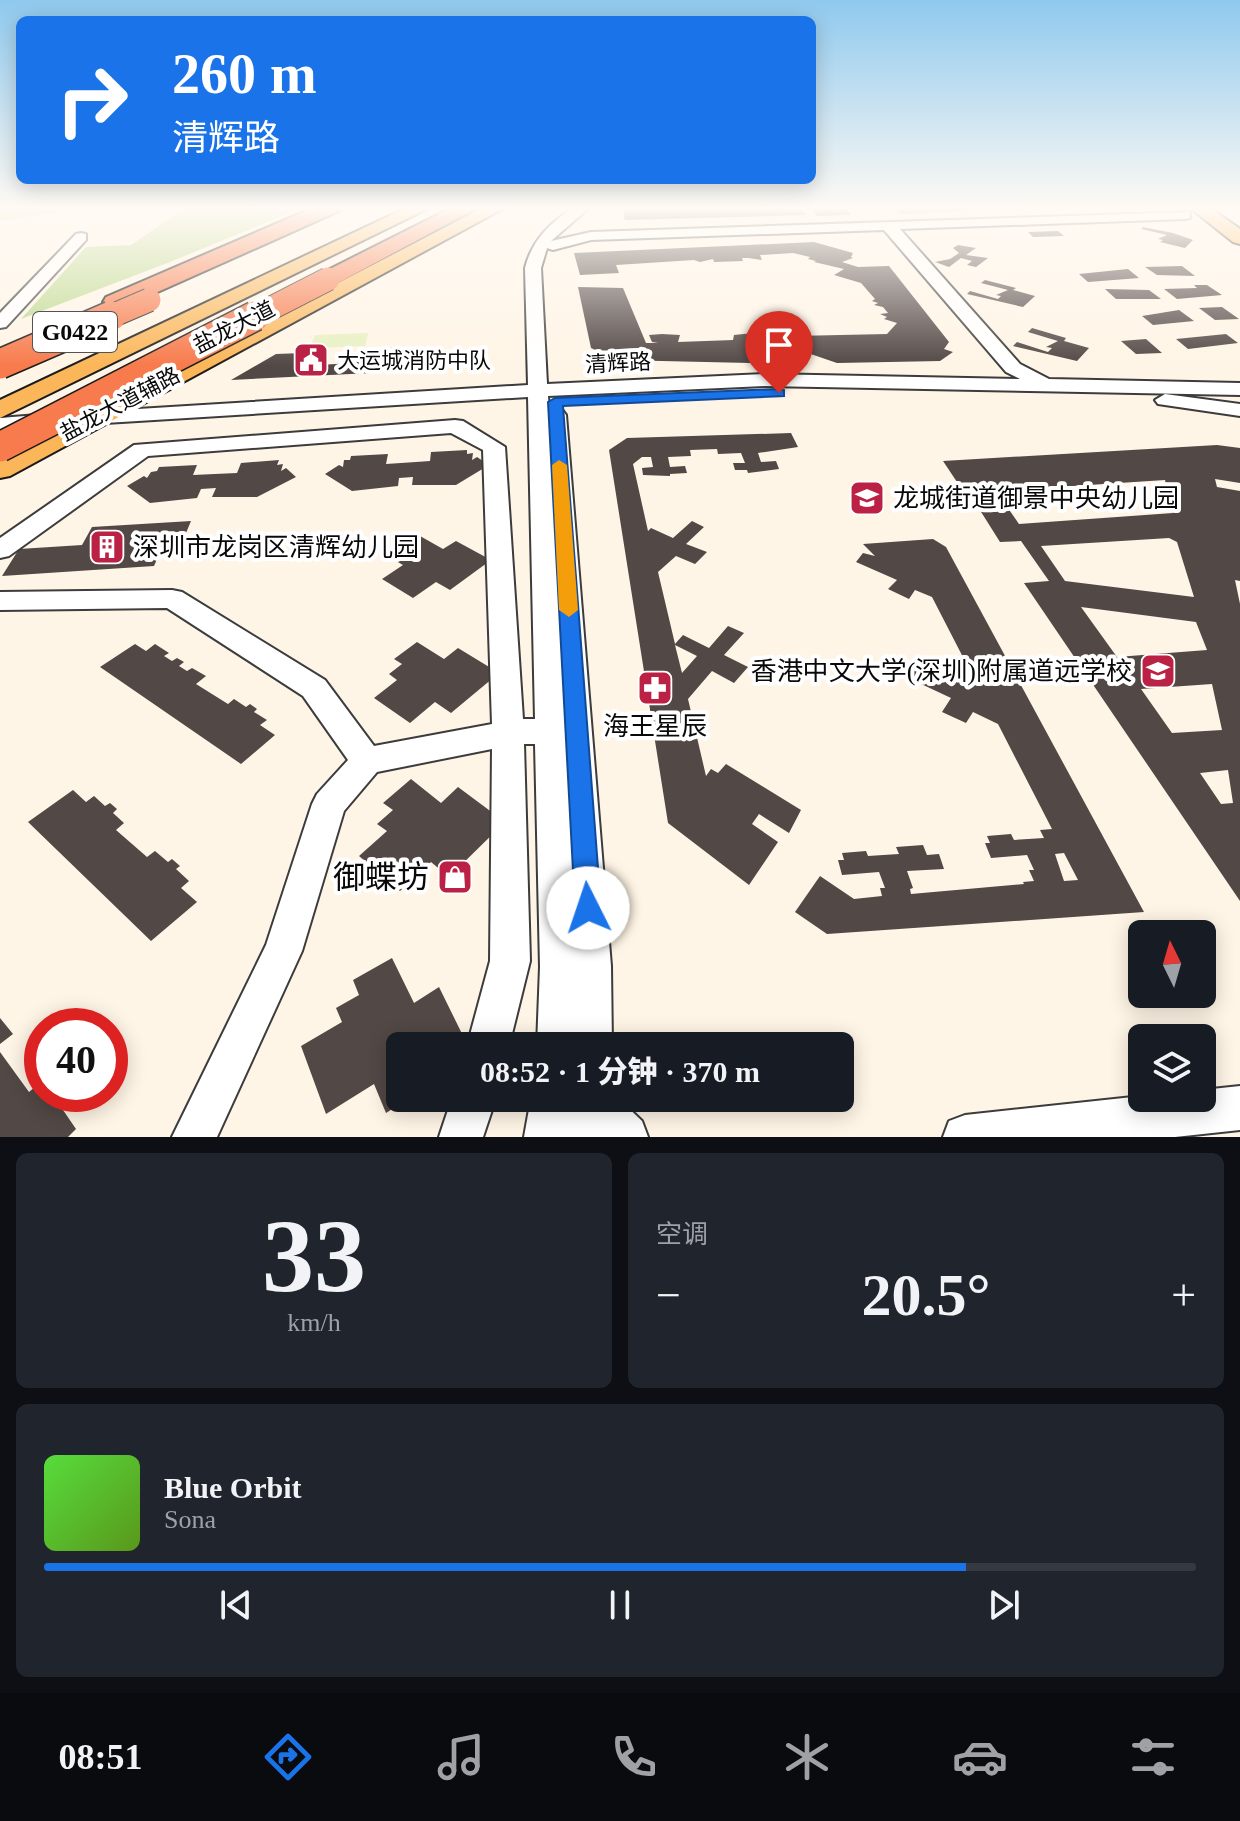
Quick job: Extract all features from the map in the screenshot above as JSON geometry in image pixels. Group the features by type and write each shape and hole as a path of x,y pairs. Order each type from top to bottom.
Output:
{"highway":[{"name":"G0422","path":"0,349 211,260"},
{"name":"G0422","path":"0,364 243,260"},
{"name":"盐龙大道","path":"0,428 355,260"},
{"name":"盐龙大道","path":"0,447 319,277 357,260"}],"main road":[{"name":"盐龙大道辅路","path":"0,410 312,260"},
{"name":"盐龙大道辅路","path":"0,470 377,260"}],"street":[{"path":"0,323 59,260"},
{"path":"534,260 591,966 591,1032"},
{"path":"554,260 547,270 547,396 551,730 560,967 558,1032"},
{"path":"919,260 1013,368 1038,381 1056,385"},
{"path":"0,343 45,358 0,377"},
{"path":"996,384 1009,380 1013,368"},
{"name":"清辉路","path":"0,428 765,380 1240,389"},
{"name":"清辉路","path":"547,396 779,393 1240,402"},
{"path":"1165,400 1240,410"},
{"path":"0,550 142,450 455,426 494,447 508,733 510,961 492,1032"},
{"path":"0,601 172,599 314,688 367,761"},
{"path":"194,1137 283,951 329,804 367,761 508,733 551,730"},
{"path":"965,1137 1240,1108"},
{"path":"461,1137 469,1112"},
{"path":"546,1137 550,1112"},
{"path":"583,1137 586,1112"},
{"path":"602,1112 606,1120 626,1137"}],"green space":[{"path":"74,260 175,260 170,262 21,319"},
{"path":"368,333 365,346 310,348 315,335"}],"building":[{"path":"576,260 693,260 616,265 619,273 580,275"},
{"path":"713,260 743,261 714,262"},
{"path":"812,260 847,260 842,262 858,267 889,266 949,342 944,349 953,352 940,361 837,363 799,350 794,336 887,334 897,323 884,319 887,317 880,314 888,313 883,307 874,305 878,303 872,301 875,299 861,283 834,275 844,269"},
{"path":"945,260 958,260 949,267 935,262"},
{"path":"969,260 985,260 976,267 967,265 972,261"},
{"path":"1182,266 1195,276 1157,275 1145,267"},
{"path":"1128,269 1139,278 1088,282 1079,274"},
{"path":"985,280 1035,296 1023,307 967,294 970,291 998,299 1001,296 996,295 1008,290 981,283"},
{"path":"1194,285 1207,285 1222,295 1177,299 1164,289 1197,288"},
{"path":"578,287 623,288 646,343 658,343 652,342 649,335 680,335 678,342 733,340 734,335 753,333 765,335 764,339 774,351 750,363 617,360 591,348"},
{"path":"1105,289 1149,290 1161,299 1116,299"},
{"path":"1222,307 1239,319 1215,320 1199,308"},
{"path":"1179,310 1194,321 1153,325 1142,316"},
{"path":"1032,328 1089,348 1077,361 1013,346 1017,342 1048,352 1052,348 1046,347 1058,341 1028,332"},
{"path":"1226,334 1238,343 1188,349 1176,339"},
{"path":"1146,339 1162,353 1136,354 1121,341"},
{"path":"376,349 371,373 231,380 276,354 303,353 298,366 355,363 359,350"},
{"path":"791,433 798,447 758,453 761,462 776,461 779,469 748,473 747,470 735,470 733,463 745,463 741,453 718,454 717,449 690,450 691,456 668,457 670,467 685,466 687,473 643,475 642,468 653,467 651,457 642,457 633,464 648,531 651,528 673,538 692,521 704,527 686,544 707,552 695,564 676,556 658,572 675,644 683,635 709,648 728,626 744,633 724,655 748,667 734,683 712,671 688,699 706,776 711,769 718,773 726,764 801,810 789,833 759,814 752,824 778,842 749,885 668,823 609,450 627,438","holes":["675,645 697,656 682,673"]},
{"path":"1217,445 1240,448 1240,483 1215,479 1217,487 1240,491 1240,581 1235,580 1240,604 1240,901 1024,583 1049,581 1021,541 1000,542 966,488 961,488 943,461","holes":["1165,480 1173,513 1019,524 996,491","1169,538 1177,542 1194,597 1065,581 1041,546","1081,607 1196,622 1207,650 1117,657","1212,684 1222,730 1172,733 1141,689","1228,770 1233,803 1221,804 1200,773"]},
{"path":"467,450 467,454 473,453 472,460 477,457 489,465 456,485 412,485 413,477 399,478 398,486 352,491 325,474 339,465 343,467 344,460 350,460 351,456 388,454 386,464 430,461 431,452"},
{"path":"279,460 277,465 283,464 281,471 286,468 296,477 257,497 212,497 216,488 201,489 197,498 150,503 127,486 144,476 147,478 159,467 197,465 193,475 237,473 241,463"},
{"name":"深圳市龙岗区清辉幼儿园","path":"191,521 186,533 168,534 154,566 2,576 19,549 82,545 92,527"},
{"path":"420,536 443,549 456,541 491,560 450,590 436,582 413,598 382,579 403,565 396,561 407,553 400,549"},
{"path":"933,539 946,547 1144,912 827,934 795,912 820,876 854,899 882,896 880,888 885,888 879,872 842,875 838,860 844,860 842,853 866,851 868,856 899,854 896,847 923,845 927,855 939,854 944,869 907,871 913,888 910,889 911,894 1034,881 1029,870 1034,870 1027,855 991,858 985,843 990,843 987,836 1011,834 1014,840 1044,838 1040,830 1052,829 998,724 973,712 966,723 942,712 951,698 902,675 910,664 922,669 926,664 956,678 966,663 932,597 915,590 909,599 888,589 897,580 856,562 863,553 875,556 863,544","holes":["1064,853 1078,880 1064,881 1055,854"]},
{"path":"417,642 444,659 458,648 499,673 451,713 435,702 410,723 374,698 397,680 389,674 402,664 394,659"},
{"path":"135,644 146,651 155,644 169,653 164,656 172,661 177,658 184,662 179,666 187,671 192,668 206,676 196,684 228,704 234,699 246,707 250,704 257,709 254,712 267,720 260,725 275,735 241,764 100,667"},
{"path":"411,779 441,803 458,787 505,822 449,877 431,862 400,891 359,856 387,831 377,824 393,810 383,803"},
{"path":"73,790 86,802 94,796 105,806 110,803 117,809 113,813 124,823 116,830 147,857 155,851 168,862 172,859 180,866 176,869 189,881 181,888 197,902 151,941 28,822"},
{"path":"392,958 414,1003 439,987 461,1032 386,1032 386,1113 374,1084 326,1114 301,1046 342,1022 336,1008 359,995 353,980"},
{"path":"0,1018 13,1034 0,1044"},
{"path":"0,1052 24,1085 24,1112 64,1112 76,1129 68,1137 0,1137"}],"slow traffic":[{"path":"559,465 569,610"}],"place":[{"name":"大运城消防中队","path":"311,360"},
{"name":"龙城街道御景中央幼儿园","path":"867,498"},
{"name":"深圳市龙岗区清辉幼儿园","path":"107,547"},
{"name":"香港中文大学(深圳)附属道远学校","path":"1158,671"},
{"name":"海王星辰","path":"655,688"},
{"name":"御蝶坊","path":"455,877"}],"route":[{"path":"588,908 555,402 779,393"}]}
